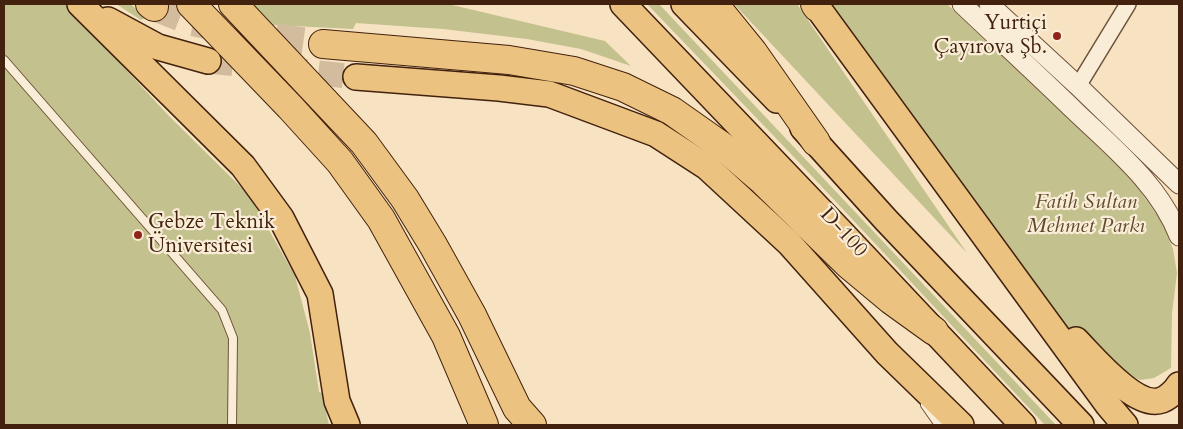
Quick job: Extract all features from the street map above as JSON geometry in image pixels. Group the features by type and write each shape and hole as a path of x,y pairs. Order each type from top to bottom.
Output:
{"highway":[{"path":"82,4 158,47 208,61"},
{"path":"82,4 243,166 280,218 320,294 337,401 347,425"},
{"path":"191,4 340,162 381,219 446,336 484,425"},
{"path":"233,4 364,143 404,199 433,245 472,315 517,408 532,425"},
{"name":"D-100","path":"623,4 1023,425"},
{"name":"D-100","path":"684,4 1081,425"},
{"path":"714,4 753,52 816,142"},
{"path":"816,5 1006,268 1125,425"},
{"path":"323,44 509,60 574,71 623,88 672,112 726,148 761,179 849,265 934,331"},
{"path":"356,77 499,88 550,94 656,134 706,167 789,243 887,353 961,425"},
{"path":"1006,268 1112,377 1141,397 1162,408 1173,409 1179,407"},
{"path":"1141,397 1150,400 1161,400 1170,395 1179,385"}],"street":[{"path":"962,4 1127,161 1160,198 1169,212 1179,236"},
{"path":"989,4 1178,179"},
{"path":"1083,118 1079,110 1077,98 1078,86 1128,4"},
{"path":"1047,84 1065,86 1066,82 1060,69"},
{"path":"1047,84 1056,88 1068,89 1078,86"},
{"path":"1083,118 1080,110 1082,103 1090,102 1100,107"}],"lane":[{"path":"4,60 222,310 233,338 232,425"},
{"path":"887,353 916,393"},
{"path":"922,401 939,425"}],"green space":[{"name":"Gebze Teknik Üniversitesi","path":"4,4 65,4 169,116 249,195 295,276 310,333 319,392 322,393 329,425 4,425"},
{"path":"116,4 130,4 147,17 141,20"},
{"path":"252,4 448,4 605,41 631,66 581,49 527,39 443,29 356,23 353,29 273,25"},
{"path":"647,4 659,4 1056,425 1045,425 793,156"},
{"path":"797,4 967,253 735,5"},
{"name":"Fatih Sultan Mehmet Parkı","path":"830,4 947,4 1135,184 1161,221 1173,249 1177,273 1172,313 1171,368 1154,378 1140,380 1081,345 1035,292"}],"tunnel":[{"path":"154,7 192,22 263,36 323,44"},
{"path":"208,61 356,77"}],"place":[{"name":"Yurtiçi Çayırova Şb.","path":"1057,36"},
{"name":"Gebze Teknik Üniversitesi","path":"138,235"}]}
